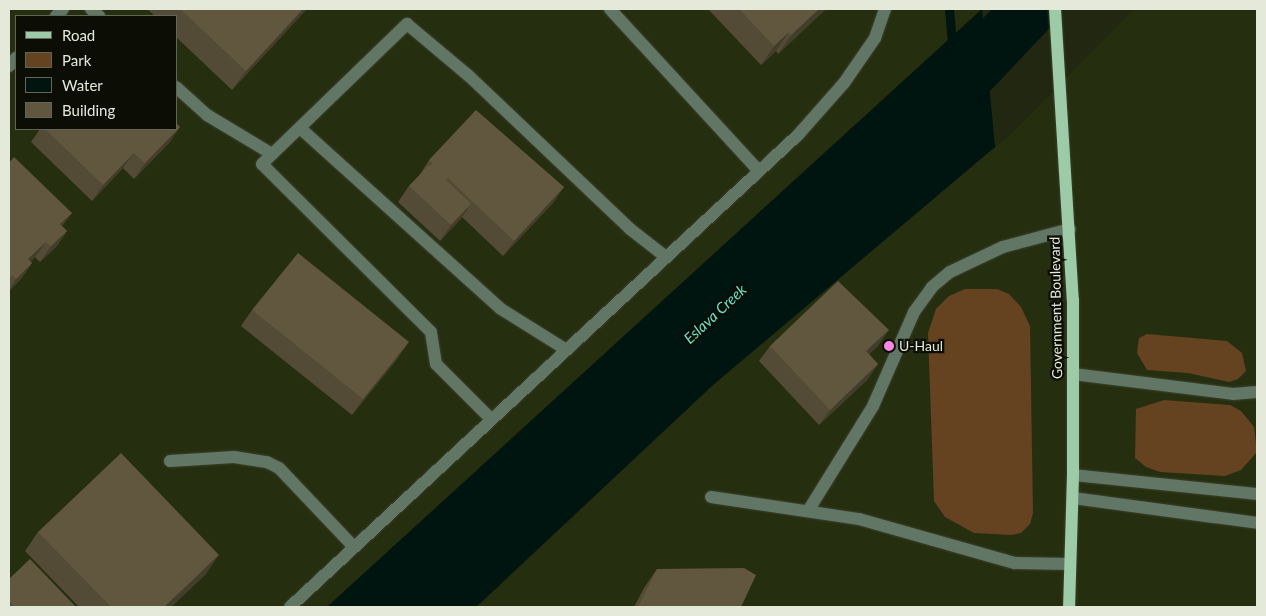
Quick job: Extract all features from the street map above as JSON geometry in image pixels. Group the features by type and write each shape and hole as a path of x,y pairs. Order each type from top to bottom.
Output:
{"main road":[{"name":"Government Boulevard","path":"1055,9 1070,230 1073,498 1069,607"}],"street":[{"path":"610,9 759,171"},
{"path":"290,607 490,418 798,135 844,83 876,38 885,9"},
{"path":"490,418 436,364 431,332 262,164 407,24 469,76 630,228 666,257"},
{"path":"178,89 207,115 272,154"},
{"path":"300,128 501,309 565,350"},
{"path":"808,511 873,406 914,312 932,287 950,272 1003,247 1070,230"},
{"path":"1073,374 1233,394 1257,392"},
{"path":"170,461 234,457 267,462 279,468 354,547"},
{"path":"1073,475 1257,494"},
{"path":"711,497 859,519 1015,563 1070,564"},
{"path":"1073,498 1257,523"}],"shaded area":[{"path":"9,9 982,9 327,607 9,607"},
{"path":"1134,9 1257,9 1257,607 477,607 713,385 860,255 1008,137"}],"green space":[{"path":"965,289 997,289 1009,294 1021,307 1030,326 1033,513 1030,524 1021,533 1011,535 974,533 945,517 934,501 928,333 936,309 949,296"},
{"path":"1147,334 1227,341 1242,353 1246,371 1238,379 1229,382 1188,373 1147,370 1137,353 1139,338"},
{"path":"1164,400 1230,405 1241,411 1254,427 1257,452 1241,470 1225,476 1160,472 1146,467 1135,458 1136,409"}],"water":[{"path":"982,9 995,147 713,385 476,607 327,607"}],"building":[{"path":"180,9 303,9 246,71"},
{"path":"739,9 819,9 791,35 789,32 774,46"},
{"path":"476,110 564,187 514,241 448,178 446,180 471,204 451,225 409,186 428,166 433,164 429,160"},
{"path":"46,130 177,130 145,163 134,153 103,185"},
{"path":"14,157 72,213 60,224 67,231 51,246 46,242 28,259 32,263 16,279 13,275 9,279 9,163"},
{"path":"298,253 409,342 363,399 252,310"},
{"name":"U-Haul","path":"838,281 889,330 866,351 878,364 830,410 770,346"},
{"path":"121,453 219,555 164,607 111,607 38,532"},
{"path":"30,559 76,607 14,607 9,601 9,579"},
{"path":"744,568 756,575 741,607 638,607 657,569"}],"waterway":[{"path":"949,9 952,46"},
{"name":"Eslava Creek","path":"935,108 1029,9"}],"place":[{"name":"U-Haul","path":"889,346"}]}
